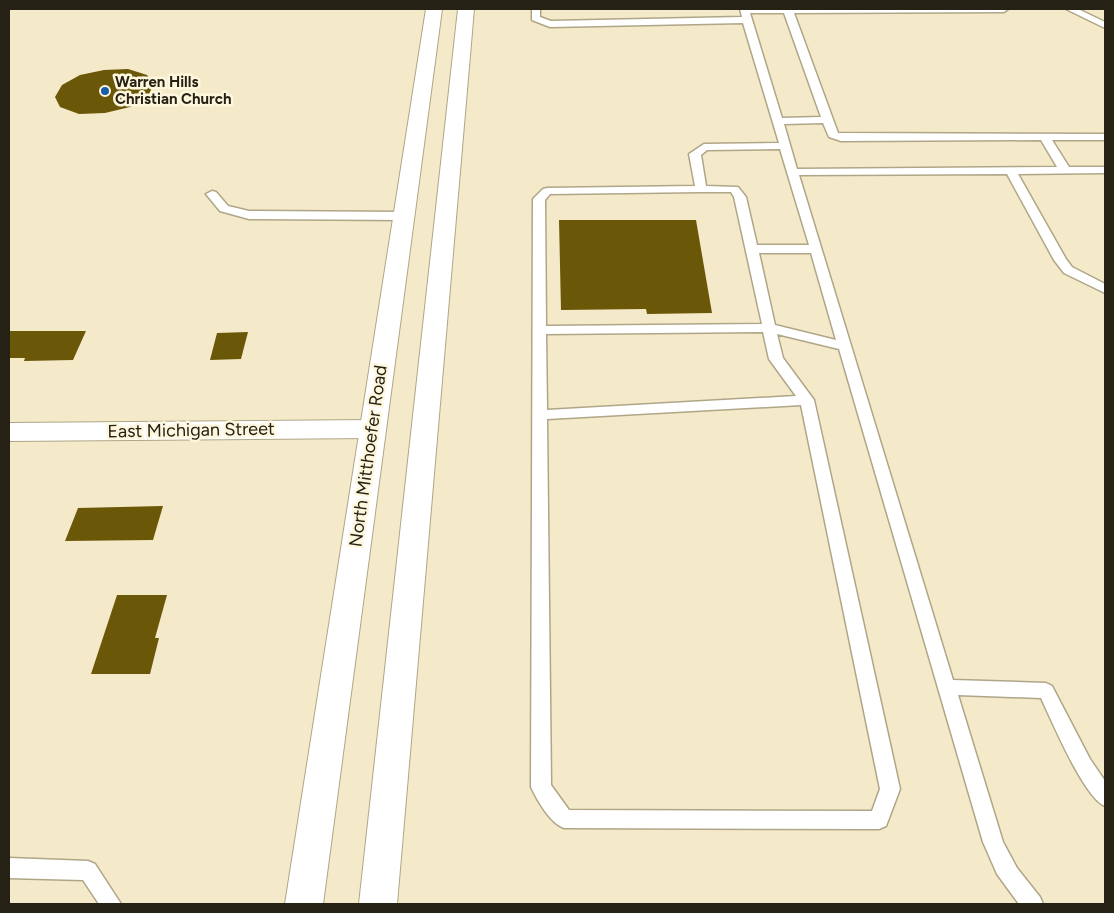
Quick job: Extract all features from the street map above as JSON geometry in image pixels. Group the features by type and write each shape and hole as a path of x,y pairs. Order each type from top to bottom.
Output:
{"main road":[{"name":"North Mitthoefer Road","path":"304,904 434,9"},
{"path":"378,904 466,9"},
{"name":"East Michigan Street","path":"9,432 372,429"}],"lane":[{"path":"536,9 535,18 550,24 644,22 788,10 1004,9"},
{"path":"641,9 644,22"},
{"path":"1071,9 1105,25"},
{"path":"788,10 834,135 841,138 1105,137"},
{"path":"745,13 758,80 777,121 998,855 1033,904"},
{"path":"777,121 828,120"},
{"path":"1044,137 1066,170"},
{"path":"701,188 695,154 704,147 784,146"},
{"path":"1010,170 1060,260 1068,270 1105,289"},
{"path":"792,172 1105,170"},
{"path":"734,189 740,197 752,249 776,359 807,400 890,789 879,820 564,819 541,788 539,199 547,191 734,189"},
{"path":"212,194 224,209 249,215 404,216"},
{"path":"752,249 815,249"},
{"path":"540,330 770,328 844,346"},
{"path":"540,415 807,400"},
{"path":"947,687 1046,691 1083,765 1105,797"},
{"path":"9,868 88,871 111,904"}],"building":[{"name":"Warren Hills Christian Church","path":"128,69 147,75 154,84 148,96 130,107 105,113 79,114 60,107 55,97 62,85 80,75 104,70"},
{"path":"559,220 696,220 712,313 647,314 646,309 561,310"},
{"path":"9,331 86,331 73,360 24,361 25,358 9,358"},
{"path":"248,332 241,359 210,360 217,333"},
{"path":"163,506 153,540 65,541 78,508"},
{"path":"117,595 167,595 155,638 159,638 150,674 91,674"}],"place":[{"name":"Warren Hills Christian Church","path":"105,91"}]}
